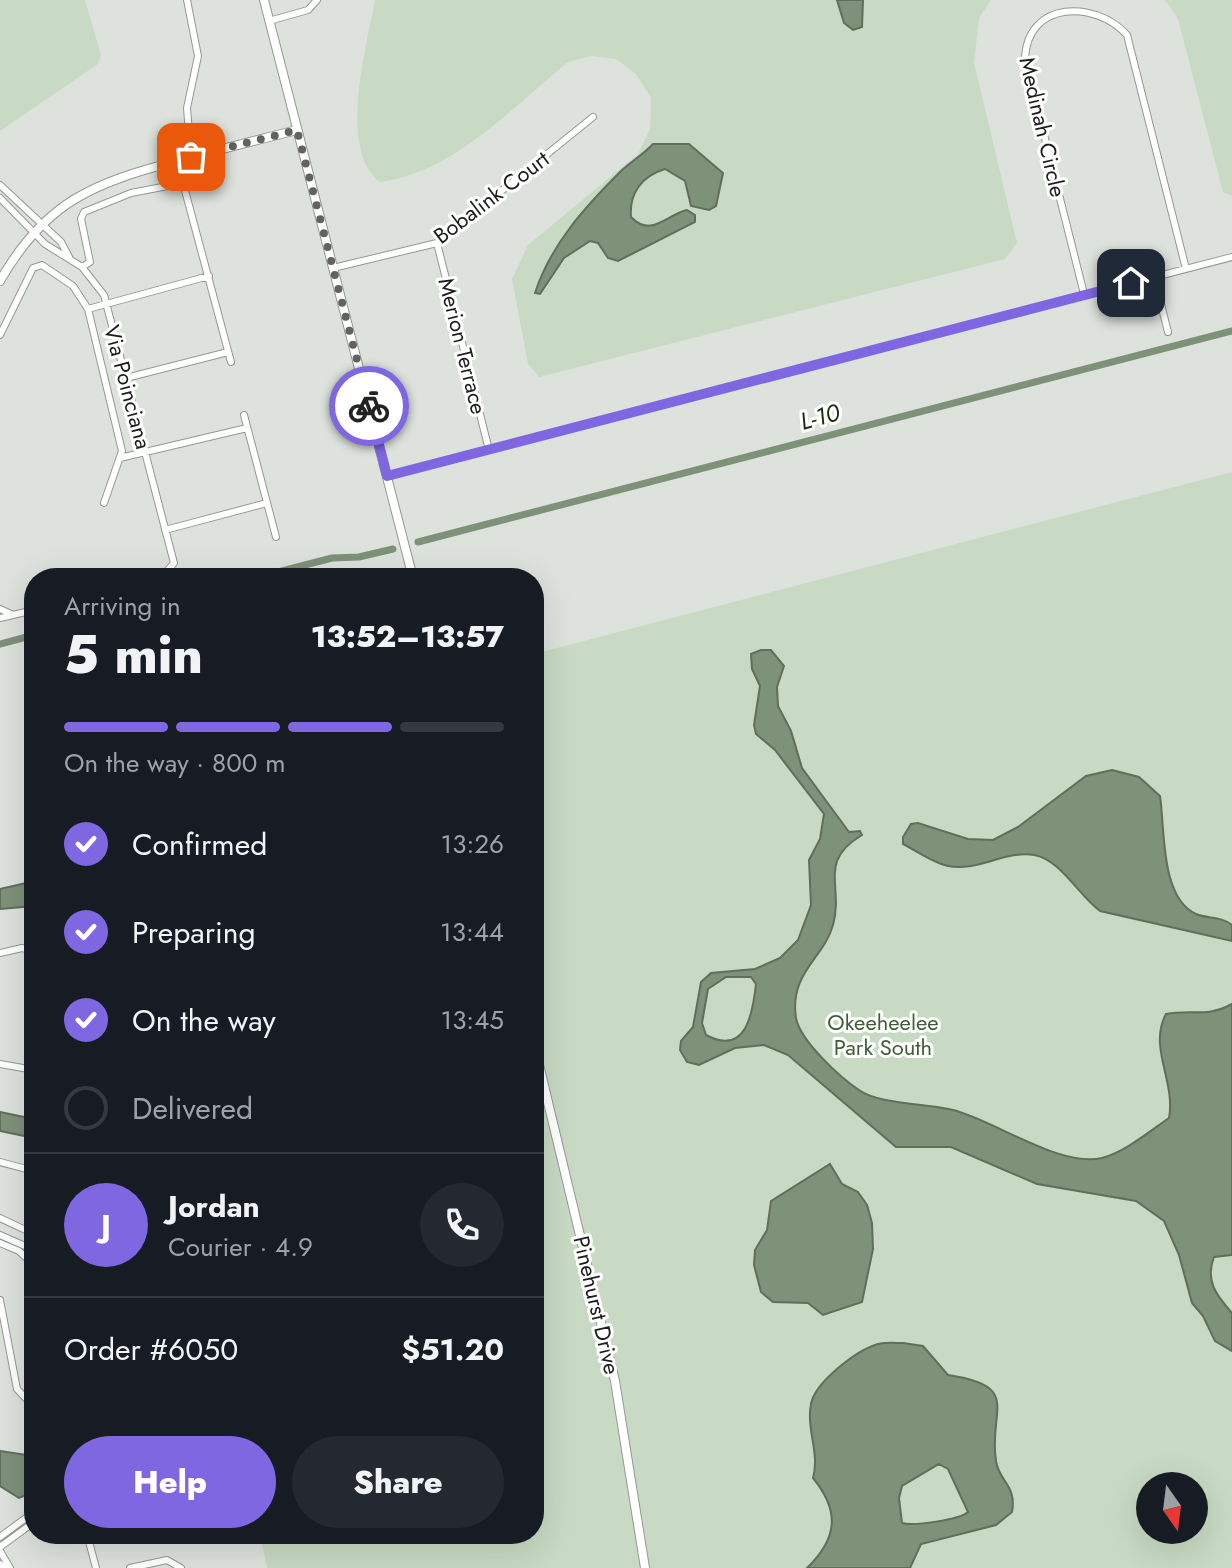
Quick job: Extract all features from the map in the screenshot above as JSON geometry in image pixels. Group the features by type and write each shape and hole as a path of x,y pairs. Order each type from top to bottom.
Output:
{"street":[{"path":"187,0 198,56 187,108 191,157"},
{"path":"264,0 410,568"},
{"path":"269,21 308,10 317,0"},
{"name":"Medinah Circle","path":"1084,294 1025,59 1025,47 1036,25 1044,14 1064,4 1099,9 1110,15 1127,35 1186,269"},
{"name":"Bobalink Court","path":"333,268 437,243 593,117"},
{"path":"0,281 42,223 72,199 107,180 297,130"},
{"path":"82,267 90,262 91,253 81,219 84,212 108,200 178,181 185,187 231,362"},
{"name":"Via Poinciana","path":"0,185 61,242 69,257"},
{"name":"Via Poinciana","path":"0,198 45,244 82,267 99,286 174,563 170,568"},
{"name":"Merion Terrace","path":"437,243 489,450"},
{"path":"387,476 1232,257"},
{"path":"0,335 33,268 42,265 73,286 88,309 120,434 120,458 104,503"},
{"path":"88,309 209,276"},
{"path":"1154,277 1168,332"},
{"path":"126,378 228,352"},
{"path":"244,415 276,537"},
{"path":"120,458 247,428"},
{"path":"165,530 267,503"},
{"path":"0,609 13,615"},
{"path":"0,618 24,612"},
{"path":"0,953 24,948"},
{"path":"0,1064 24,1068"},
{"name":"Pinehurst Drive","path":"544,1086 615,1381 645,1568"},
{"path":"0,1162 24,1168"},
{"path":"0,1218 24,1229"},
{"path":"0,1235 24,1246"},
{"path":"0,1243 24,1256"},
{"path":"0,1300 17,1389 24,1396"},
{"path":"0,1537 24,1519"},
{"path":"7,1568 0,1549 24,1530"},
{"path":"90,1544 96,1568"},
{"path":"130,1568 167,1560 181,1568"},
{"path":"0,1564 7,1568"}],"green space":[{"path":"0,0 85,0 101,55 98,64 0,131"},
{"path":"375,0 991,0 979,18 974,63 1017,243 1005,259 539,377 528,364 512,279 528,245 638,154 650,129 651,98 636,74 616,59 591,56 568,62 481,136 457,152 433,166 380,182 367,167 357,122 358,96"},
{"path":"1165,0 1232,0 1232,196 1223,192 1178,19"},
{"name":"Okeeheelee Park South","path":"1232,472 1232,1568 267,1568 262,1544 544,1544 544,651"}],"shaded area":[{"path":"837,0 863,0 862,27 853,30 844,23"},
{"path":"653,144 689,144 723,173 716,206 709,210 691,206 685,181 665,169 657,172 644,181 635,193 631,217 638,223 652,225 687,210 695,215 695,222 618,261 608,258 598,243 590,241 564,258 540,294 535,293 550,258 570,227 620,172"},
{"path":"771,650 784,666 777,687 778,706 791,731 802,768 849,832 860,831 862,835 840,855 835,875 836,911 833,925 829,937 802,978 795,1002 796,1018 805,1037 832,1068 859,1090 879,1098 969,1115 1027,1142 1067,1156 1102,1158 1128,1146 1169,1118 1169,1091 1160,1039 1166,1014 1207,1012 1232,1004 1232,1255 1214,1257 1211,1273 1217,1294 1232,1313 1232,1351 1215,1341 1203,1316 1192,1303 1179,1255 1164,1221 1136,1201 1037,1184 951,1147 896,1147 788,1055 764,1045 735,1048 699,1065 687,1062 680,1050 681,1041 693,1027 701,982 711,973 755,969 780,958 798,940 811,905 809,860 820,839 824,814 775,750 756,734 754,725 760,686 752,669 751,654","holes":["726,977 751,977 756,984 753,1006 739,1036 720,1040 706,1035 702,1023 708,989"]},
{"path":"1112,770 1139,777 1160,796 1166,861 1176,893 1184,906 1196,914 1232,925 1232,941 1100,911 1052,863 1034,855 1013,855 959,867 937,862 903,844 903,837 911,824 918,823 968,839 993,840 1018,827 1086,776"},
{"path":"24,883 24,907 0,909 0,889"},
{"path":"0,1112 24,1117 24,1136 0,1131"},
{"path":"830,1164 842,1184 858,1192 867,1205 872,1223 873,1249 862,1302 823,1315 808,1303 773,1302 761,1292 754,1265 755,1250 767,1230 771,1201"},
{"path":"878,1344 923,1346 948,1375 986,1386 994,1394 997,1403 996,1461 1012,1496 1012,1512 996,1525 921,1544 910,1568 807,1568 825,1546 832,1524 828,1502 813,1478 815,1459 810,1413 814,1395 828,1377 859,1353","holes":["939,1464 948,1469 968,1512 936,1522 902,1523 899,1498 902,1486"]},
{"path":"0,1451 24,1455 24,1496 19,1498 0,1486"}],"waterway":[{"name":"L-10","path":"418,542 1232,331"},
{"name":"L-10","path":"293,568 332,558 359,557 393,549"},
{"name":"L-10","path":"0,644 24,638"}],"way so far":[{"path":"191,157 297,130 369,406"}],"route":[{"path":"369,406 387,476 1131,283"}]}
